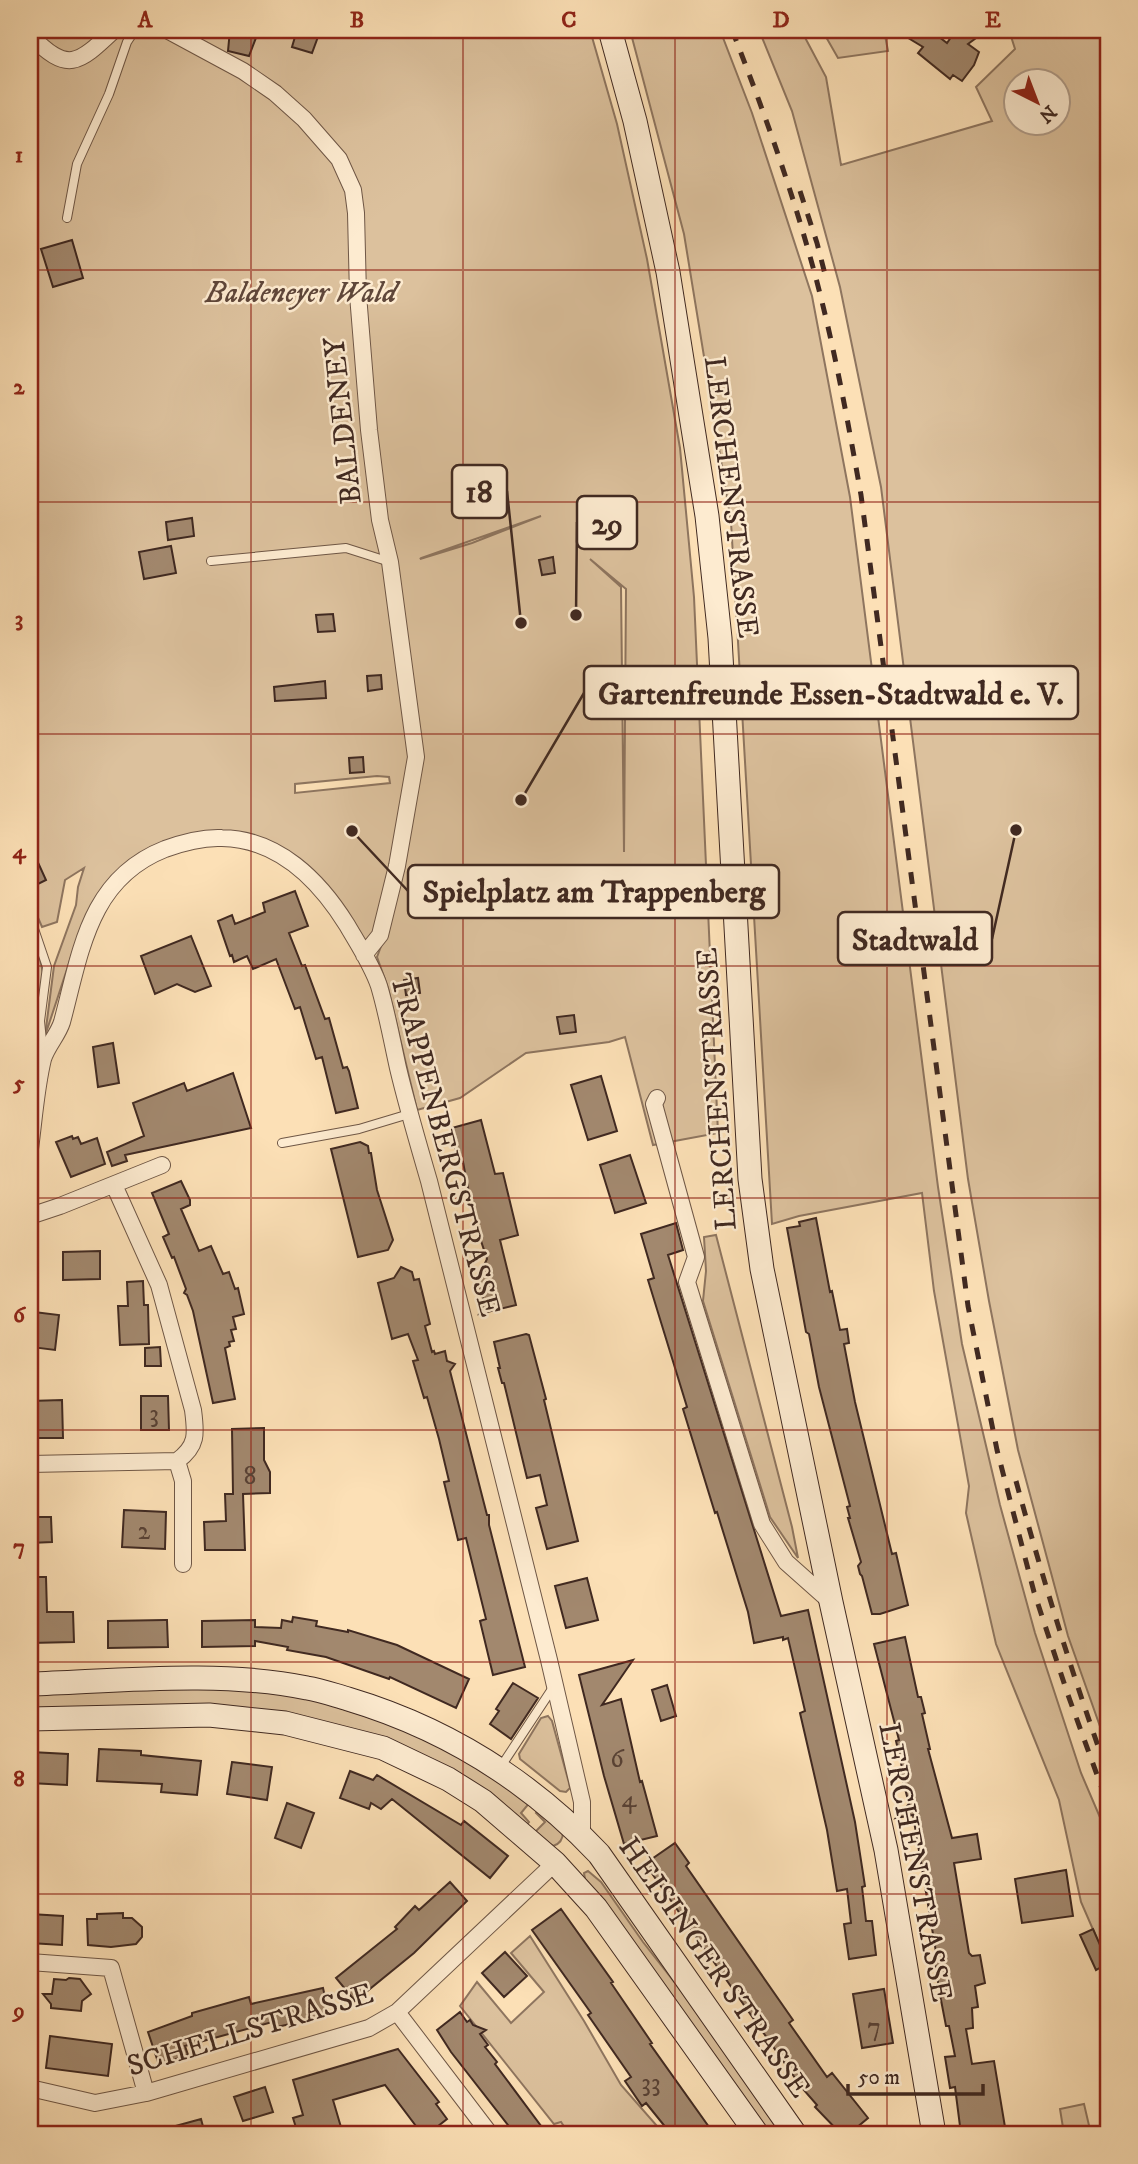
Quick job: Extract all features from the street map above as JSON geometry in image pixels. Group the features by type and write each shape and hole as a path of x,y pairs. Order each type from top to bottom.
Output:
{"main road":[{"name":"LERCHENSTRASSE","path":"610,30 635,121 668,272 707,516 720,638 750,1179 755,1220 765,1282 831,1602 886,1850 934,2134"},
{"name":"HEISINGER STRASSE","path":"30,1684 198,1679 249,1681 307,1688 385,1710 448,1738 500,1769 582,1836 599,1854 794,2134"},
{"name":"HEISINGER STRASSE","path":"30,1719 209,1715 274,1721 320,1730 383,1748 448,1779 483,1801 555,1863 596,1908 757,2134"},
{"name":"HEISINGER STRASSE","path":"555,1863 582,1836"}],"street":[{"path":"30,36 46,52 58,59 70,61 84,56 114,30"},
{"name":"BALDENEY","path":"167,30 262,82 312,127 339,159 353,190 369,430 416,757 397,866 380,934 364,955"},
{"name":"TRAPPENBERGSTRASSE","path":"30,1149 44,1057 60,1028 88,931 104,896 121,876 138,862 181,843 213,838 237,839 262,845 282,855 326,896 364,955 378,984 409,1114 433,1194 582,1802 582,1836"},
{"name":"LERCHENSTRASSE","path":"657,1098 654,1104 696,1257 687,1282 762,1524 786,1562 831,1602"},
{"path":"30,1216 162,1165"},
{"path":"30,1464 177,1461 188,1453 193,1445 195,1427 192,1410 159,1284 114,1185"},
{"path":"177,1461 183,1481 183,1564"},
{"name":"SCHELLSTRASSE","path":"30,2088 95,2103 146,2093 369,2028 397,2012 555,1863"},
{"path":"30,1962 111,1968 146,2093"},
{"path":"397,2012 489,2134"}],"lane":[{"path":"67,218 77,164 108,94 127,41 135,30"},
{"name":"BALDENEY","path":"211,561 346,548 390,562"},
{"path":"30,917 47,967 40,1021 44,1057"},
{"path":"282,1143 359,1129 409,1114"},
{"path":"500,1769 554,1686"}],"green space":[{"name":"Baldeneyer Wald","path":"30,30 590,30 617,124 647,259 680,448 694,597 718,1133 653,1145 625,1037 609,1042 526,1053 460,1098 417,1110 388,988 377,957 389,925 377,933 364,948 328,893 251,838 143,855 75,945 45,1036 54,966 76,905 84,868 65,880 57,922 42,927 30,899","holes":["541,516 472,543 420,559 421,558","590,559 626,589 624,852 621,587","377,776 389,777 390,783 295,793 295,784"]},
{"path":"630,30 720,30 752,113 812,296 850,497 938,1187 962,1344 1000,1505 1035,1633 1081,1773 1108,1836 1108,1964 1081,1902 1059,1800 996,1644 966,1513 969,1486 934,1291 922,1193 799,1216 772,1224 731,522 684,234"},
{"path":"759,30 801,30 826,77 841,165 992,121 976,87 1015,49 1009,30 1108,30 1108,1749 1068,1636 1018,1450 989,1301 968,1179 881,487 840,287 792,111"},
{"path":"822,30 884,30 888,51 838,58"},
{"path":"30,930 44,978 30,1080"},
{"path":"716,1235 798,1558 770,1517 703,1301 706,1271 704,1237"},
{"path":"221,1687 306,1697 430,1737 531,1801 521,1813 529,1822 526,1826 353,1730 30,1712 30,1690"},
{"path":"548,1716 552,1721 569,1783 570,1788 566,1792 560,1791 520,1759 519,1754 541,1718"},
{"path":"540,1808 563,1832 562,1839 553,1846 534,1833 545,1822 536,1813"},
{"path":"588,1871 601,1882 786,2134 763,2134 653,1970 585,1879 584,1873"},
{"path":"530,1936 621,2085 664,2134 569,2134 561,2122 554,2124 460,2006 477,1982 511,2023 544,1992 511,1953"},
{"path":"1084,2104 1091,2134 1064,2134 1060,2109"}],"building":[{"path":"230,30 259,30 249,56 228,51"},
{"path":"297,30 319,34 312,53 292,47"},
{"path":"895,30 930,30 947,43 956,30 987,30 968,44 979,52 974,65 962,81 953,75 950,79 918,53 923,47"},
{"path":"72,240 83,278 53,287 41,249"},
{"path":"192,518 194,536 168,540 166,522"},
{"path":"171,546 176,573 144,579 139,552"},
{"path":"553,557 555,573 542,575 539,560"},
{"path":"333,614 335,631 318,632 316,615"},
{"path":"381,675 382,689 368,691 367,676"},
{"path":"325,681 326,698 275,701 274,687"},
{"path":"363,757 364,772 350,773 349,758"},
{"path":"30,845 46,880 30,888"},
{"path":"295,891 308,926 289,933 302,966 305,965 325,1019 329,1018 343,1068 347,1067 349,1071 358,1108 336,1113 322,1057 316,1059 300,1007 295,1009 276,959 253,969 247,956 234,962 218,921 232,915 235,924 265,912 263,903"},
{"path":"191,936 211,986 195,992 177,984 155,994 141,956"},
{"path":"418,978 420,993 406,995 404,980"},
{"path":"574,1015 576,1032 560,1034 557,1017"},
{"path":"113,1043 119,1083 98,1087 93,1047"},
{"path":"233,1073 251,1128 125,1155 127,1161 112,1166 107,1152 144,1136 133,1103 184,1083 187,1091"},
{"path":"601,1076 617,1131 588,1140 571,1085"},
{"path":"481,1120 495,1174 503,1173 518,1235 500,1240 516,1305 479,1314 484,1303 478,1278 487,1259 474,1220 463,1162 458,1164 452,1128"},
{"path":"72,1136 73,1139 78,1137 81,1144 97,1138 105,1164 71,1177 56,1142"},
{"path":"360,1142 368,1146 371,1153 377,1190 393,1240 388,1250 358,1257 331,1149"},
{"path":"630,1155 646,1203 615,1213 600,1165"},
{"path":"181,1181 190,1205 181,1209 199,1251 211,1246 223,1274 229,1272 235,1289 238,1288 244,1314 233,1317 236,1329 231,1330 234,1341 229,1342 230,1346 225,1348 235,1399 213,1403 193,1311 184,1293 186,1289 174,1257 172,1258 163,1237 169,1234 152,1193"},
{"path":"816,1218 840,1330 847,1329 849,1343 844,1344 855,1402 892,1554 896,1553 908,1605 880,1614 872,1614 858,1566 861,1562 848,1518 847,1507 850,1506 819,1387 809,1334 806,1332 787,1228 800,1226 799,1222"},
{"path":"676,1223 683,1250 668,1255 781,1616 808,1610 855,1822 865,1886 862,1887 866,1921 872,1921 876,1955 849,1959 844,1924 851,1923 847,1889 837,1891 827,1830 800,1713 805,1711 788,1638 754,1643 748,1612 683,1409 687,1407 648,1280 654,1278 641,1234"},
{"path":"100,1251 100,1279 63,1280 63,1252"},
{"path":"401,1267 412,1272 414,1280 419,1279 430,1324 425,1326 432,1352 435,1354 445,1351 447,1361 455,1364 450,1371 489,1515 489,1525 525,1667 493,1675 480,1621 486,1619 466,1538 458,1540 444,1482 449,1481 439,1439 413,1361 418,1360 408,1334 392,1339 378,1283 394,1278"},
{"path":"143,1281 144,1305 148,1305 149,1344 120,1345 118,1306 128,1306 127,1282"},
{"path":"34,1312 59,1315 55,1350 31,1347"},
{"path":"529,1335 546,1399 544,1400 578,1541 547,1549 536,1508 547,1505 540,1475 527,1478 498,1368 494,1342"},
{"path":"160,1347 161,1366 145,1366 145,1348"},
{"path":"141,1396 168,1396 169,1430 141,1430"},
{"path":"62,1400 63,1438 30,1438 30,1401"},
{"path":"264,1428 264,1460 270,1472 270,1493 243,1494 245,1550 205,1550 204,1522 226,1521 225,1494 233,1494 232,1429"},
{"path":"124,1510 166,1512 165,1549 122,1547"},
{"path":"30,1517 51,1517 52,1542 30,1543"},
{"path":"30,1577 46,1577 47,1612 73,1612 74,1642 30,1643"},
{"path":"587,1578 598,1620 566,1628 555,1586"},
{"path":"293,1617 317,1621 316,1626 348,1630 397,1645 469,1679 456,1708 390,1677 389,1679 326,1657 287,1650 288,1647 255,1641 255,1646 202,1647 202,1621 255,1620 255,1627 281,1628 282,1620 292,1622"},
{"path":"167,1620 168,1647 108,1648 108,1621"},
{"path":"905,1637 918,1697 921,1697 925,1713 922,1714 928,1749 952,1838 977,1834 981,1859 954,1863 969,1953 972,1956 980,1955 985,1983 975,1986 978,2007 972,2008 973,2028 966,2029 972,2064 994,2061 1005,2127 997,2129 997,2134 961,2134 955,2087 950,2088 945,2057 955,2056 941,2000 934,1958 937,1958 913,1815 896,1818 909,1804 896,1741 899,1740 874,1644"},
{"path":"633,1660 602,1705 621,1699 640,1782 642,1781 657,1836 624,1844 579,1675"},
{"path":"513,1683 538,1698 511,1739 490,1724 499,1711 496,1709"},
{"path":"667,1685 676,1716 661,1721 652,1690"},
{"path":"99,1749 141,1751 141,1755 201,1761 197,1795 161,1792 162,1784 97,1781"},
{"path":"31,1752 68,1754 67,1785 30,1783"},
{"path":"232,1762 272,1767 267,1800 227,1794"},
{"path":"350,1771 373,1780 377,1775 461,1825 464,1821 508,1856 490,1878 392,1799 381,1809 371,1803 369,1809 340,1798"},
{"path":"287,1803 314,1813 301,1848 275,1838"},
{"path":"675,1843 689,1863 686,1866 793,2020 789,2023 827,2077 832,2073 868,2118 849,2134 841,2134 815,2107 817,2105 802,2088 653,1875 646,1863"},
{"path":"1066,1870 1073,1916 1022,1923 1015,1879"},
{"path":"450,1882 467,1901 414,1953 355,2001 336,1978 397,1929 395,1927 415,1906 419,1910"},
{"path":"561,1909 613,1982 611,1983 652,2043 650,2044 714,2134 671,2134 646,2103 642,2106 625,2081 631,2077 588,2015 591,2013 532,1930"},
{"path":"123,1913 123,1918 132,1918 142,1927 142,1937 136,1944 111,1947 88,1945 87,1919 97,1919 97,1914"},
{"path":"30,1914 63,1916 62,1945 30,1943"},
{"path":"1093,1929 1108,1963 1096,1970 1080,1935"},
{"path":"505,1952 527,1976 504,1997 482,1973"},
{"path":"54,1979 80,1979 91,1994 82,2001 81,2011 51,2008 43,1994 52,1994"},
{"path":"323,1988 329,2015 277,2027 276,2021 185,2046 188,2055 159,2065 148,2032 192,2016 192,2013 249,1997 251,2004"},
{"path":"884,1989 893,2043 862,2048 853,1994"},
{"path":"460,2012 467,2022 470,2020 473,2025 486,2030 480,2034 488,2045 485,2047 547,2134 515,2134 451,2052 437,2030"},
{"path":"50,2036 112,2044 108,2076 46,2068"},
{"path":"398,2049 439,2102 436,2104 447,2119 428,2134 422,2134 385,2085 333,2100 343,2134 298,2134 293,2118 303,2115 293,2080"},
{"path":"265,2087 273,2112 243,2121 234,2097"},
{"path":"201,2119 205,2134 162,2134 161,2130"}],"railway":[{"path":"732,30 772,137 807,246 831,339 850,432 861,495 968,1306 997,1450 1034,1592 1108,1805"},
{"path":"800,191 827,282"},
{"path":"1016,1481 1059,1628 1108,1774"}],"place":[{"name":"29","path":"576,615"},
{"name":"18","path":"521,623"},
{"name":"Gartenfreunde Essen-Stadtwald e. V.","path":"521,800"},
{"name":"Stadtwald","path":"1016,830"},
{"name":"Spielplatz am Trappenberg","path":"352,831"}]}
